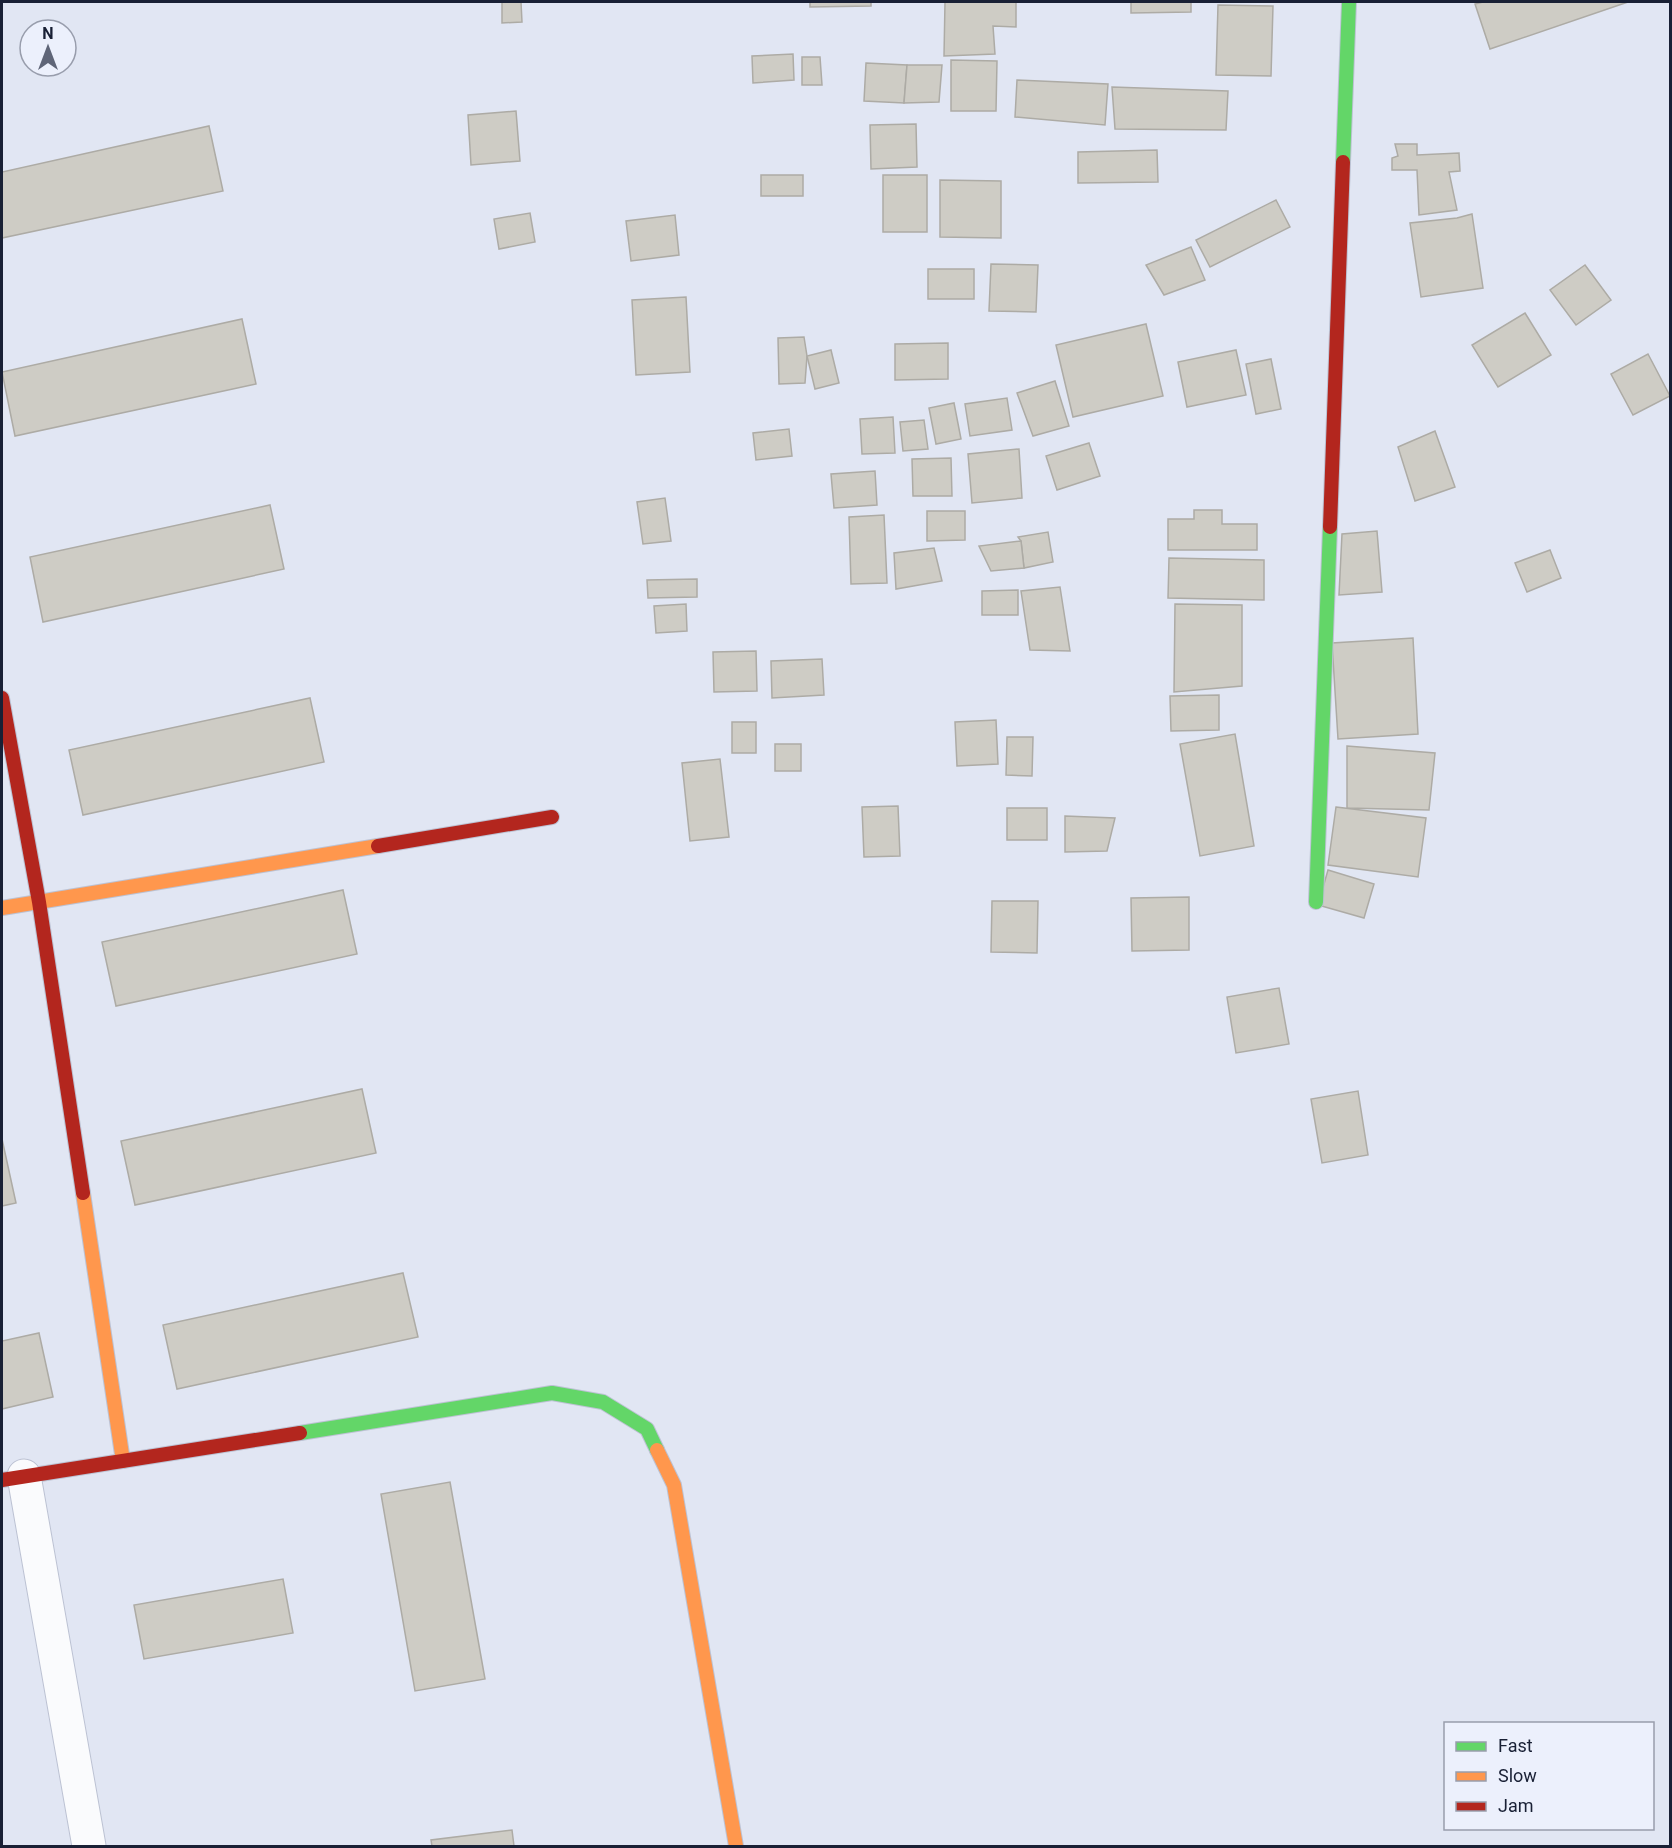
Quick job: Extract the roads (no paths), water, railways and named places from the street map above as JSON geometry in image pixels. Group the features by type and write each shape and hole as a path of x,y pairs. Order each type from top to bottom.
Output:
{"street":[{"path":"1316,902 1349,2"},
{"path":"2,699 39,902 123,1461"},
{"path":"2,908 552,817"},
{"path":"89,1846 13,1478 552,1394 603,1402 647,1429 674,1485 736,1846"}]}
